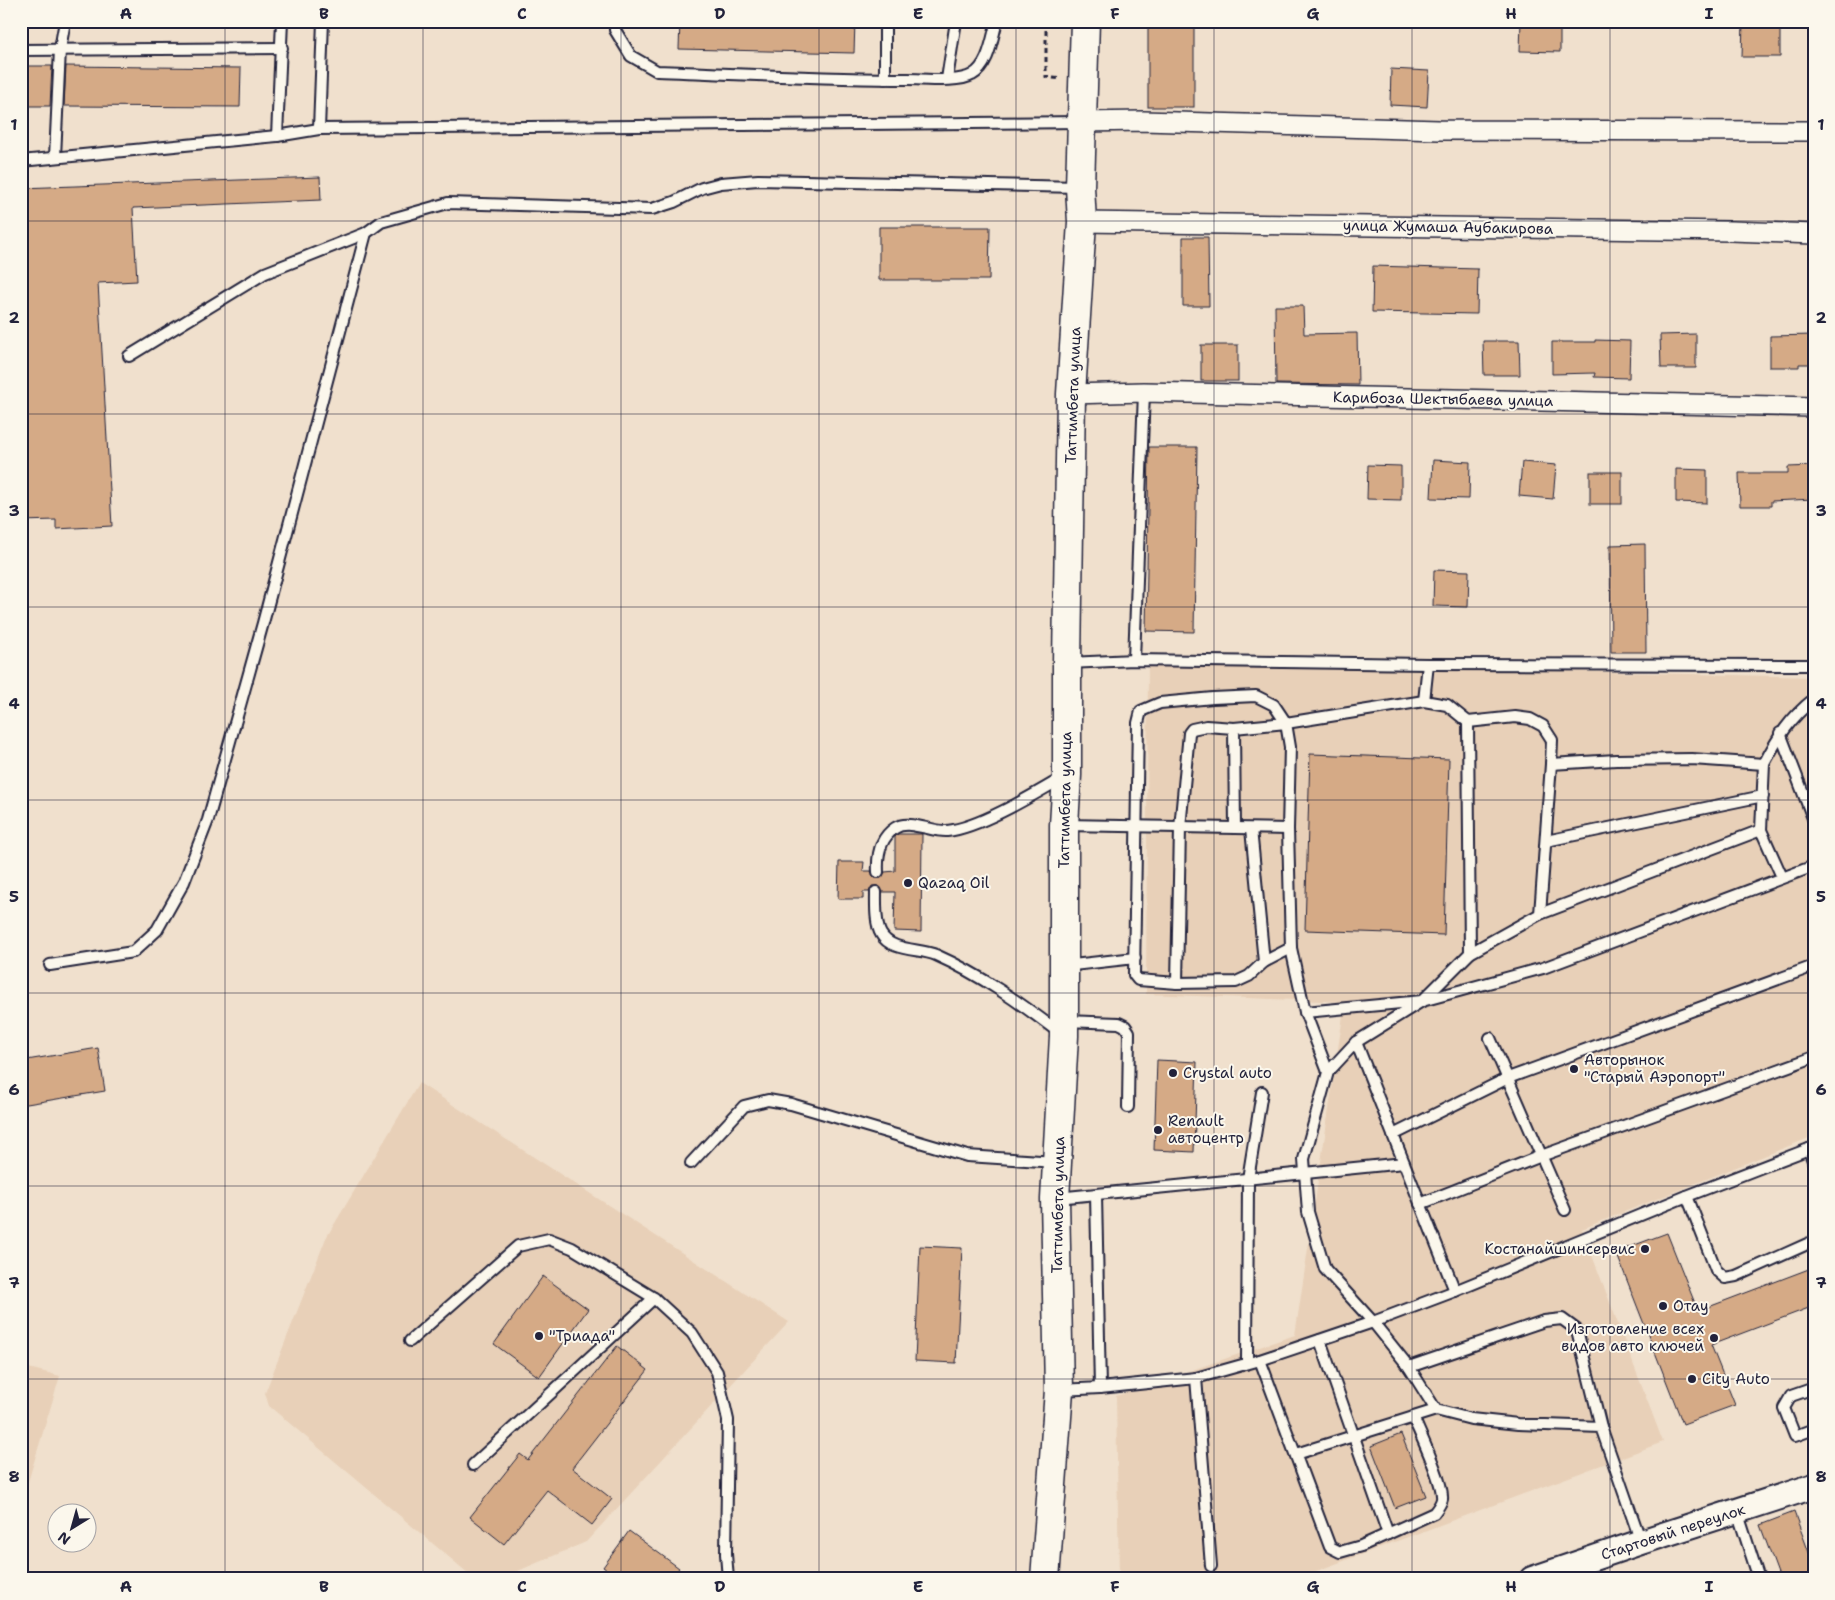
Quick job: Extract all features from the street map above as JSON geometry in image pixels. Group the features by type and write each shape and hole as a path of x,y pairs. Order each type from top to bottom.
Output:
{"main road":[{"name":"Таттимбета улица","path":"1045,1579 1059,1390 1055,1199 1064,1028 1064,825 1067,775 1071,394 1082,222 1080,187 1085,21"}],"street":[{"path":"1082,122 1143,121 1439,130 1814,131"},
{"name":"улица Жумаша Аубакирова","path":"1082,222 1731,231 1814,234"},
{"name":"Карибоза Шектыбаева улица","path":"1071,394 1144,392 1814,407"},
{"name":"Стартовый переулок","path":"1532,1579 1814,1486"}],"lane":[{"path":"55,157 60,49 64,21"},
{"path":"277,136 282,21"},
{"path":"320,129 323,21"},
{"path":"615,21 615,30 632,56 657,71 885,79 947,79 966,78 974,75 987,56 997,21"},
{"path":"884,21 885,79"},
{"path":"947,79 956,21"},
{"path":"21,50 282,48"},
{"path":"21,161 277,136 320,129 1082,122"},
{"path":"130,356 265,273 366,233 381,222 448,203 652,209 674,202 702,188 721,183 758,180 1080,187"},
{"path":"50,965 133,952 157,930 184,882 208,820 237,717 366,233"},
{"path":"1134,660 1144,392"},
{"path":"1067,663 1134,660 1428,664 1814,665"},
{"path":"1424,701 1428,664"},
{"path":"1291,948 1264,962 1249,976 1236,982 1177,983 1138,980 1134,975 1135,827 1138,723 1141,711 1160,703 1256,696 1274,705 1286,723 1290,747 1288,829 1291,948 1305,1012 1328,1072"},
{"path":"1782,877 1761,830 1764,764 1780,733 1798,711 1814,699"},
{"path":"1177,983 1180,828 1189,734 1192,729 1206,726 1234,728 1286,723 1424,701 1447,705 1468,722 1515,717 1530,719 1543,726 1552,740 1540,914"},
{"path":"1468,722 1470,953"},
{"path":"1234,728 1235,828"},
{"path":"1780,733 1814,822"},
{"path":"1551,764 1616,760 1692,759 1764,764"},
{"path":"878,872 882,841 895,828 904,825 946,831 972,825 1037,793 1067,775"},
{"path":"1546,841 1762,796"},
{"path":"1064,825 1288,829"},
{"path":"1251,829 1264,962"},
{"path":"1436,1410 1409,1367 1373,1322 1325,1269 1308,1212 1304,1159 1328,1072 1356,1042 1422,1001 1470,953 1540,914 1761,830"},
{"path":"1305,1012 1422,1001 1543,968 1814,866"},
{"path":"876,892 876,908 881,934 895,946 933,954 963,968 1064,1028 1119,1023 1124,1026 1129,1032 1128,1108"},
{"path":"1064,966 1135,958"},
{"path":"1393,1134 1508,1078 1814,966"},
{"path":"1490,1038 1565,1210"},
{"path":"1356,1042 1455,1291"},
{"path":"1420,1204 1541,1156 1814,1057"},
{"path":"1247,1364 1248,1179 1262,1092"},
{"path":"691,1163 744,1106 768,1100 791,1104 967,1156 1057,1162"},
{"path":"1059,1390 1100,1388 1196,1378 1247,1364 1373,1322 1455,1291 1687,1196 1811,1148 1814,1164"},
{"path":"1055,1199 1404,1163"},
{"path":"1096,1194 1100,1388"},
{"path":"1687,1196 1716,1270 1725,1278 1736,1276 1814,1241"},
{"path":"410,1341 518,1246 548,1240 572,1248 654,1298 692,1333 717,1372 728,1420 726,1554 728,1579"},
{"path":"473,1465 654,1298"},
{"path":"1409,1367 1544,1320 1562,1319 1577,1330 1601,1427 1641,1542"},
{"path":"1320,1340 1388,1534"},
{"path":"1260,1360 1330,1547 1340,1552 1361,1546 1434,1513 1442,1498 1436,1470 1413,1417"},
{"path":"1196,1378 1211,1566"},
{"path":"1814,1388 1791,1396 1784,1408 1795,1436 1814,1429"},
{"path":"1296,1454 1436,1410 1471,1419 1518,1424 1601,1427"},
{"path":"1737,1511 1759,1579"}],"path":[{"path":"1046,21 1046,77 1084,83"}],"shaded area":[{"name":"Авторынок \"Старый Аэропорт\"","path":"1148,661 1814,677 1814,1136 1582,1229 1663,1442 1295,1579 1119,1579 1116,1396 1295,1335 1345,1002 1146,994"},
{"path":"419,1083 789,1322 586,1542 499,1579 475,1579 269,1406 265,1393 326,1238"},
{"path":"21,1366 60,1376 21,1505"}],"building":[{"path":"680,21 855,21 854,53 679,49"},
{"path":"1521,21 1560,21 1560,52 1520,51"},
{"path":"1743,21 1780,21 1780,57 1742,57"},
{"path":"1148,22 1194,22 1194,107 1148,107"},
{"path":"21,66 52,66 50,106 21,106"},
{"path":"66,66 241,68 240,107 64,106"},
{"path":"1391,69 1429,71 1427,107 1390,105"},
{"path":"320,177 321,200 133,208 137,281 98,283 112,526 56,529 56,520 21,521 21,188"},
{"path":"879,227 990,227 989,280 879,280"},
{"path":"1183,237 1208,237 1209,306 1183,306"},
{"path":"1373,266 1478,269 1477,314 1372,312"},
{"path":"1275,306 1303,306 1304,334 1357,333 1358,385 1276,384"},
{"path":"1696,334 1696,368 1661,368 1660,335"},
{"path":"1814,335 1814,364 1799,364 1799,367 1770,367 1770,336"},
{"path":"1595,340 1630,341 1629,378 1594,377 1595,373 1552,374 1552,342 1595,342"},
{"path":"1483,341 1519,341 1520,375 1484,375"},
{"path":"1201,345 1238,345 1238,381 1201,381"},
{"path":"1149,447 1197,447 1194,632 1146,631"},
{"path":"1433,460 1470,462 1469,499 1431,498"},
{"path":"1522,462 1556,465 1553,499 1519,496"},
{"path":"1368,465 1401,466 1401,500 1367,499"},
{"path":"1814,466 1814,499 1771,501 1771,506 1740,506 1739,473 1788,473 1788,467"},
{"path":"1676,469 1707,470 1707,503 1676,502"},
{"path":"1590,472 1622,472 1622,504 1590,504"},
{"path":"1645,544 1646,652 1611,652 1610,545"},
{"path":"1434,570 1469,571 1468,607 1433,606"},
{"path":"1310,754 1449,759 1444,935 1305,930"},
{"path":"898,834 922,834 921,932 894,931 895,892 883,892 879,886 872,886 869,892 863,892 863,899 838,899 839,862 864,862 863,871 871,871 875,878 881,878 885,872 895,871 895,837"},
{"path":"98,1048 105,1091 21,1105 21,1061"},
{"path":"1157,1060 1197,1062 1194,1152 1154,1150"},
{"path":"1667,1233 1698,1311 1814,1267 1814,1306 1711,1345 1735,1405 1683,1424 1616,1252"},
{"path":"920,1246 962,1248 956,1363 915,1361"},
{"path":"543,1276 588,1309 539,1377 494,1344"},
{"path":"617,1346 648,1370 572,1468 612,1499 592,1525 547,1490 504,1544 470,1517 520,1454 528,1460"},
{"path":"1401,1434 1426,1496 1395,1508 1371,1446"},
{"path":"1794,1512 1814,1566 1814,1579 1780,1579 1760,1525"},
{"path":"629,1531 679,1568 671,1579 619,1579 603,1567"}],"place":[{"name":"Qazaq Oil","path":"908,883"},
{"name":"Авторынок \"Старый Аэропорт\"","path":"1574,1069"},
{"name":"Crystal auto","path":"1173,1073"},
{"name":"Renault автоцентр","path":"1158,1130"},
{"name":"Костанайшинсервис","path":"1645,1249"},
{"name":"Отау","path":"1663,1306"},
{"name":"\"Триада\"","path":"539,1336"},
{"name":"Изготовление всех видов авто ключей","path":"1714,1338"},
{"name":"City Auto","path":"1692,1379"}]}
